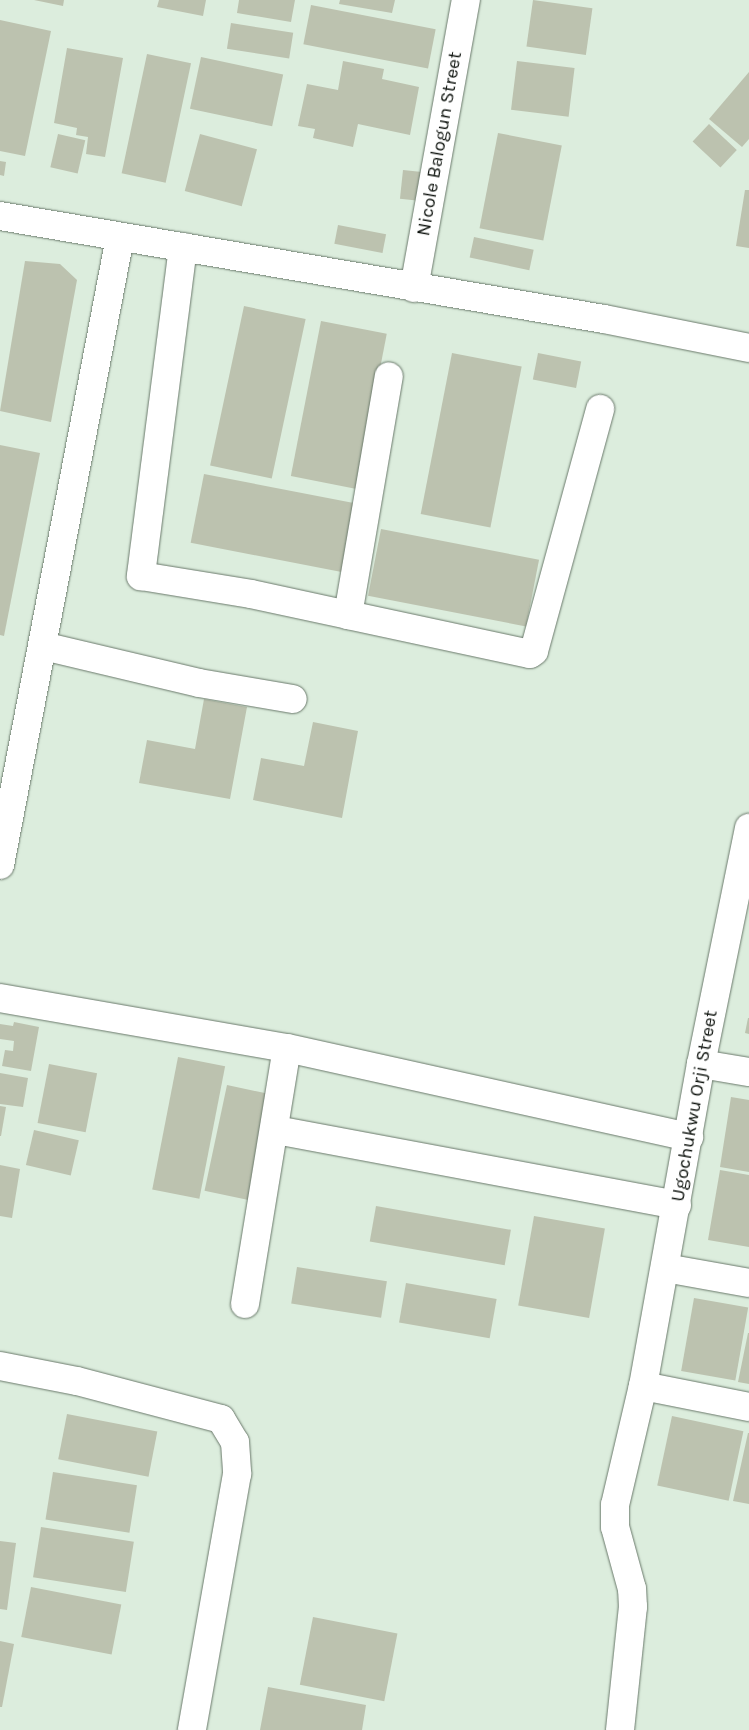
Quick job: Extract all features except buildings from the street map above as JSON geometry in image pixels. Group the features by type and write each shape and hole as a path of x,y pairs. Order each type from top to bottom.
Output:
{"street":[{"name":"Nicole Balogun Street","path":"414,288 466,0"},
{"path":"0,216 604,319 749,348"},
{"path":"0,865 120,237"},
{"path":"183,248 139,574 348,615 530,654 534,651 600,409"},
{"path":"348,615 390,376"},
{"path":"43,646 199,683 293,699"},
{"name":"Ugochukwu Orji Street","path":"620,1730 633,1607 632,1588 616,1527 616,1505 666,1268 690,1137 701,1064 749,828"},
{"path":"0,998 287,1048 690,1137"},
{"path":"245,1304 276,1130 287,1048"},
{"path":"701,1064 749,1072"},
{"path":"276,1130 677,1205"},
{"path":"666,1268 749,1283"},
{"path":"0,1366 77,1381 221,1419 234,1442 237,1474 192,1730"},
{"path":"642,1386 749,1406"}]}
